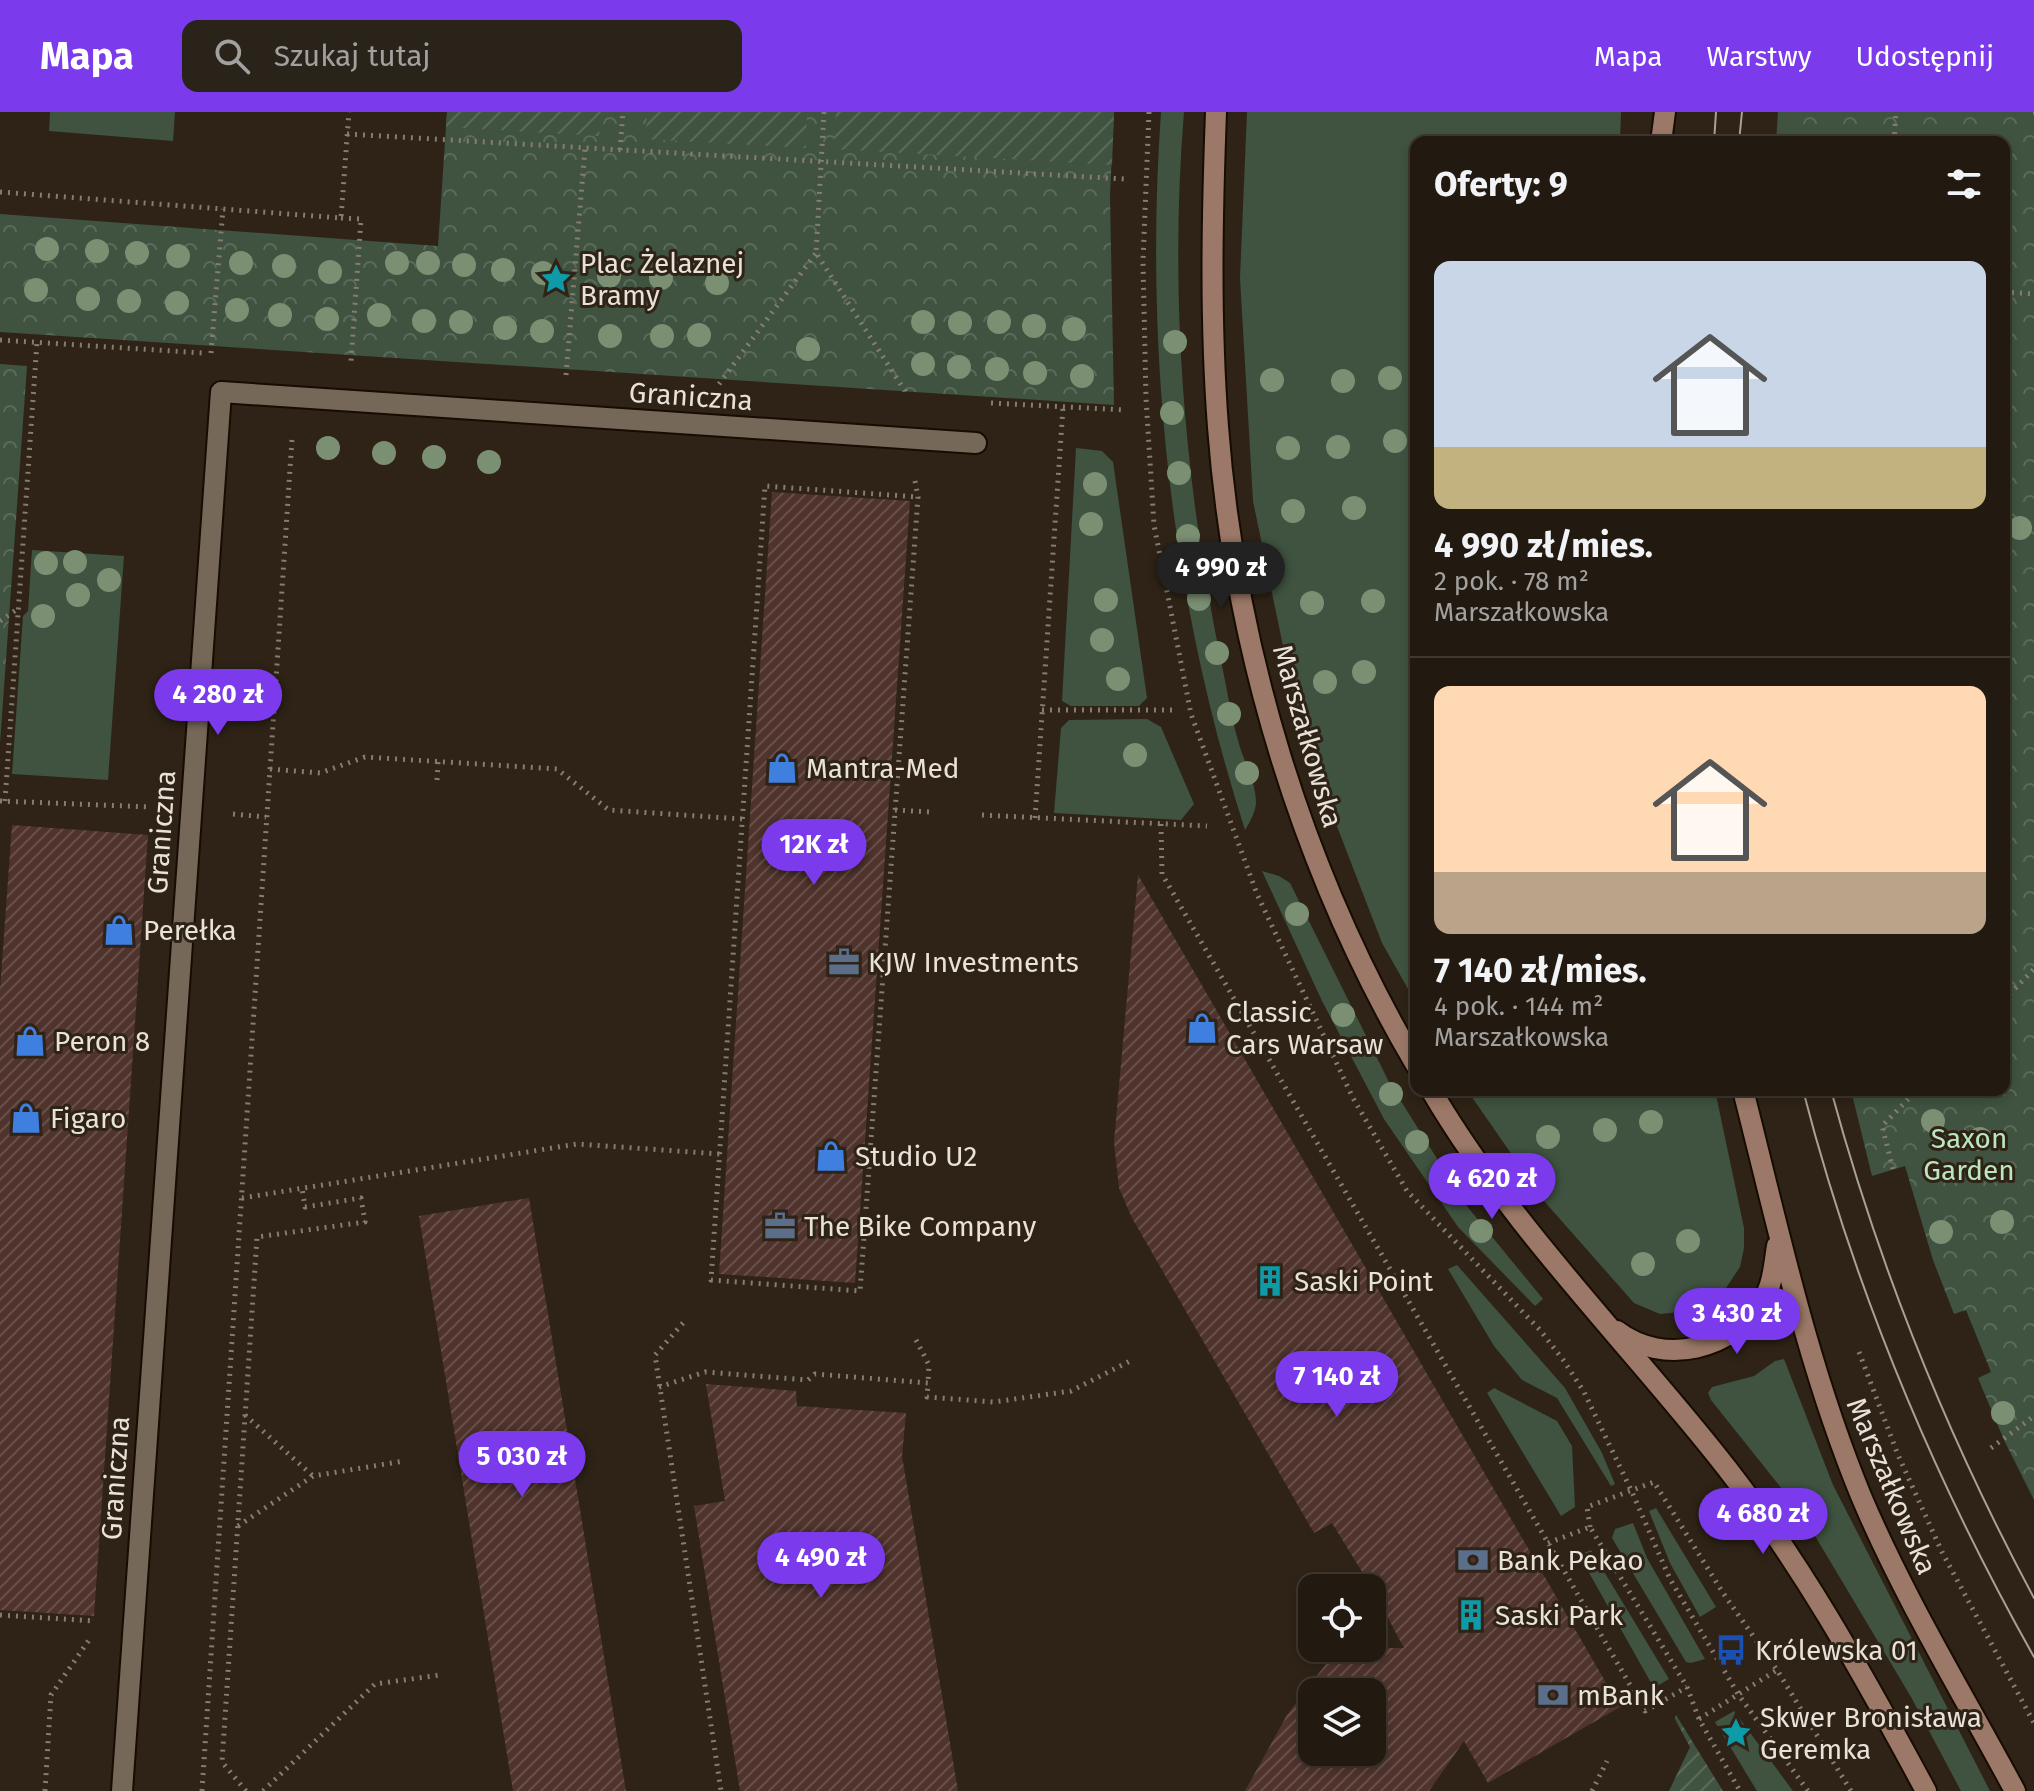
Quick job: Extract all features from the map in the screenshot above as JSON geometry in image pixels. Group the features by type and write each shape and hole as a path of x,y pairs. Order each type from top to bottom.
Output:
{"main road":[{"name":"Marszałkowska","path":"1216,112 1211,263 1218,427 1240,594 1267,705 1311,849 1388,1018 1410,1055"},
{"path":"1662,136 1665,112"},
{"path":"1435,1096 1483,1174 1546,1254 1714,1452 1777,1537 1811,1589 1926,1791"},
{"name":"Marszałkowska","path":"1745,1096 1788,1276 1813,1361 1861,1497 1906,1589 2015,1791"},
{"path":"1602,1319 1623,1335 1648,1347 1694,1349 1719,1341 1739,1328 1765,1298 1777,1245 1776,1218"}],"street":[{"name":"Graniczna","path":"122,1791 221,392 976,443"}],"path":[{"path":"341,218 349,112"},
{"path":"620,150 623,112"},
{"path":"716,387 816,253 824,112"},
{"path":"1894,136 1896,112"},
{"path":"347,134 1124,179"},
{"path":"566,377 585,148"},
{"path":"0,192 361,219 351,363"},
{"path":"211,354 223,209"},
{"path":"816,253 905,391 906,398"},
{"path":"2010,292 2034,294"},
{"path":"0,621 20,606 37,342"},
{"path":"202,1791 295,397"},
{"path":"1035,818 1063,407"},
{"path":"765,486 918,497 860,1291 711,1280 742,819 765,486"},
{"path":"17,609 2,801 267,817"},
{"path":"1042,710 1175,710"},
{"path":"270,769 320,773 365,757 557,769 609,810 742,819"},
{"path":"437,780 438,762"},
{"path":"895,810 931,812"},
{"path":"982,815 1207,826"},
{"path":"1161,824 1162,874 1645,1711 1687,1687"},
{"path":"2010,994 2034,969"},
{"path":"1893,1169 1882,1126 1911,1096"},
{"path":"242,1198 577,1144 720,1154"},
{"path":"246,1791 222,1762 257,1237 365,1222 361,1198 305,1207 302,1188"},
{"path":"683,1323 655,1355 721,1791"},
{"path":"916,1340 929,1365 927,1397 994,1402 1071,1391 1134,1359"},
{"path":"1857,1348 1892,1441 1942,1552 2034,1723"},
{"path":"659,1387 705,1372 808,1380 815,1374 928,1383"},
{"path":"245,1414 313,1476"},
{"path":"1991,1448 2034,1416"},
{"path":"237,1527 313,1476 404,1461"},
{"path":"1740,1791 1699,1719 1687,1687 1590,1527 1587,1507 1654,1482 1723,1593 1777,1670 1851,1791"},
{"path":"1548,1543 1590,1527"},
{"path":"45,1791 51,1695 102,1622"},
{"path":"1699,1719 1777,1670"},
{"path":"263,1791 375,1684 440,1675"},
{"path":"1592,1791 1607,1761"}],"green space":[{"path":"50,112 175,112 173,141 49,131"},
{"name":"Plac Żelaznej Bramy","path":"447,112 1114,112 1110,195 1114,405 0,332 0,214 438,246"},
{"path":"447,112 601,112 599,136 446,127"},
{"path":"647,112 807,112 806,148 646,139"},
{"path":"836,112 1114,112 1112,165 833,149"},
{"path":"1161,112 1184,112 1178,250 1183,388 1208,593 1234,723 1256,802 1245,830 1219,743 1198,655 1181,565 1169,475 1157,294"},
{"path":"1247,112 1621,112 1620,136 1410,136 1410,992 1382,943 1301,733 1253,501 1240,278"},
{"name":"Saxon Garden","path":"1778,112 2034,112 2034,1500 1978,1378 1991,1372 1966,1310 1954,1314 1933,1260 1905,1166 1872,1176 1852,1096 2010,1096 2010,136 1776,136"},
{"path":"0,364 27,366 0,743"},
{"path":"1076,448 1102,451 1113,462 1147,698 1139,706 1071,706 1062,701"},
{"path":"32,550 124,556 108,780 12,774 23,616 28,611"},
{"path":"1147,719 1161,727 1194,804 1181,820 1054,813 1061,728 1069,720"},
{"path":"1262,871 1290,883 1389,1082 1466,1205 1543,1299 1535,1306 1458,1227 1384,1119 1322,1001"},
{"path":"1471,1096 1716,1096 1744,1228 1740,1267 1722,1294 1690,1311 1660,1314 1634,1303 1544,1201"},
{"path":"1457,1265 1565,1388 1602,1453 1615,1484 1611,1486 1557,1398 1522,1380 1494,1346 1448,1269"},
{"path":"1784,1359 1833,1485 1990,1791 1961,1791 1911,1697 1802,1514 1711,1400 1708,1393 1712,1387 1754,1376 1775,1361"},
{"path":"1494,1388 1557,1421 1572,1446 1575,1507 1561,1516 1487,1393"},
{"path":"1656,1508 1716,1607 1700,1617 1670,1563 1649,1511"},
{"path":"1633,1523 1647,1558 1705,1659 1686,1662 1612,1538 1615,1529"},
{"path":"1591,1550 1669,1679 1654,1688 1579,1555"},
{"path":"1734,1711 1793,1791 1757,1791 1715,1722"},
{"path":"1676,1715 1723,1791 1669,1791 1690,1747 1675,1719"}],"building":[{"path":"772,492 910,501 855,1283 719,1274"},
{"path":"12,825 148,835 94,1616 0,1610 0,990"},
{"name":"Saski Point","path":"1138,875 1620,1707 1488,1783 1464,1741 1429,1791 1245,1791 1298,1701 1298,1766 1386,1766 1386,1678 1315,1678 1327,1662 1386,1662 1386,1648 1404,1648 1386,1614 1386,1574 1363,1574 1332,1523 1314,1533 1132,1218 1119,1188 1114,1142"},
{"path":"529,1198 626,1791 513,1791 419,1216"},
{"path":"706,1384 796,1391 797,1406 906,1413 902,1456 958,1791 740,1791 694,1506 725,1501"}],"tram line":[{"path":"1714,136 1716,112"},
{"path":"1740,136 1742,112"},
{"path":"1805,1096 1847,1237 1900,1381 1963,1521 2034,1657"},
{"path":"1833,1096 1871,1221 1918,1350 1972,1475 2034,1598"}],"place":[{"name":"Plac Żelaznej Bramy","path":"556,279"},
{"name":"Mantra-Med","path":"782,768"},
{"name":"Perełka","path":"119,930"},
{"name":"KJW Investments","path":"844,962"},
{"name":"Classic Cars Warsaw","path":"1202,1028"},
{"name":"Peron 8","path":"30,1041"},
{"name":"Figaro","path":"26,1118"},
{"name":"Studio U2","path":"831,1156"},
{"name":"The Bike Company","path":"780,1226"},
{"name":"Saski Point","path":"1270,1281"},
{"name":"Bank Pekao","path":"1473,1560"},
{"name":"Saski Park","path":"1471,1615"},
{"name":"Królewska 01","path":"1731,1650"},
{"name":"mBank","path":"1553,1695"},
{"name":"Skwer Bronisława Geremka","path":"1736,1733"}]}
